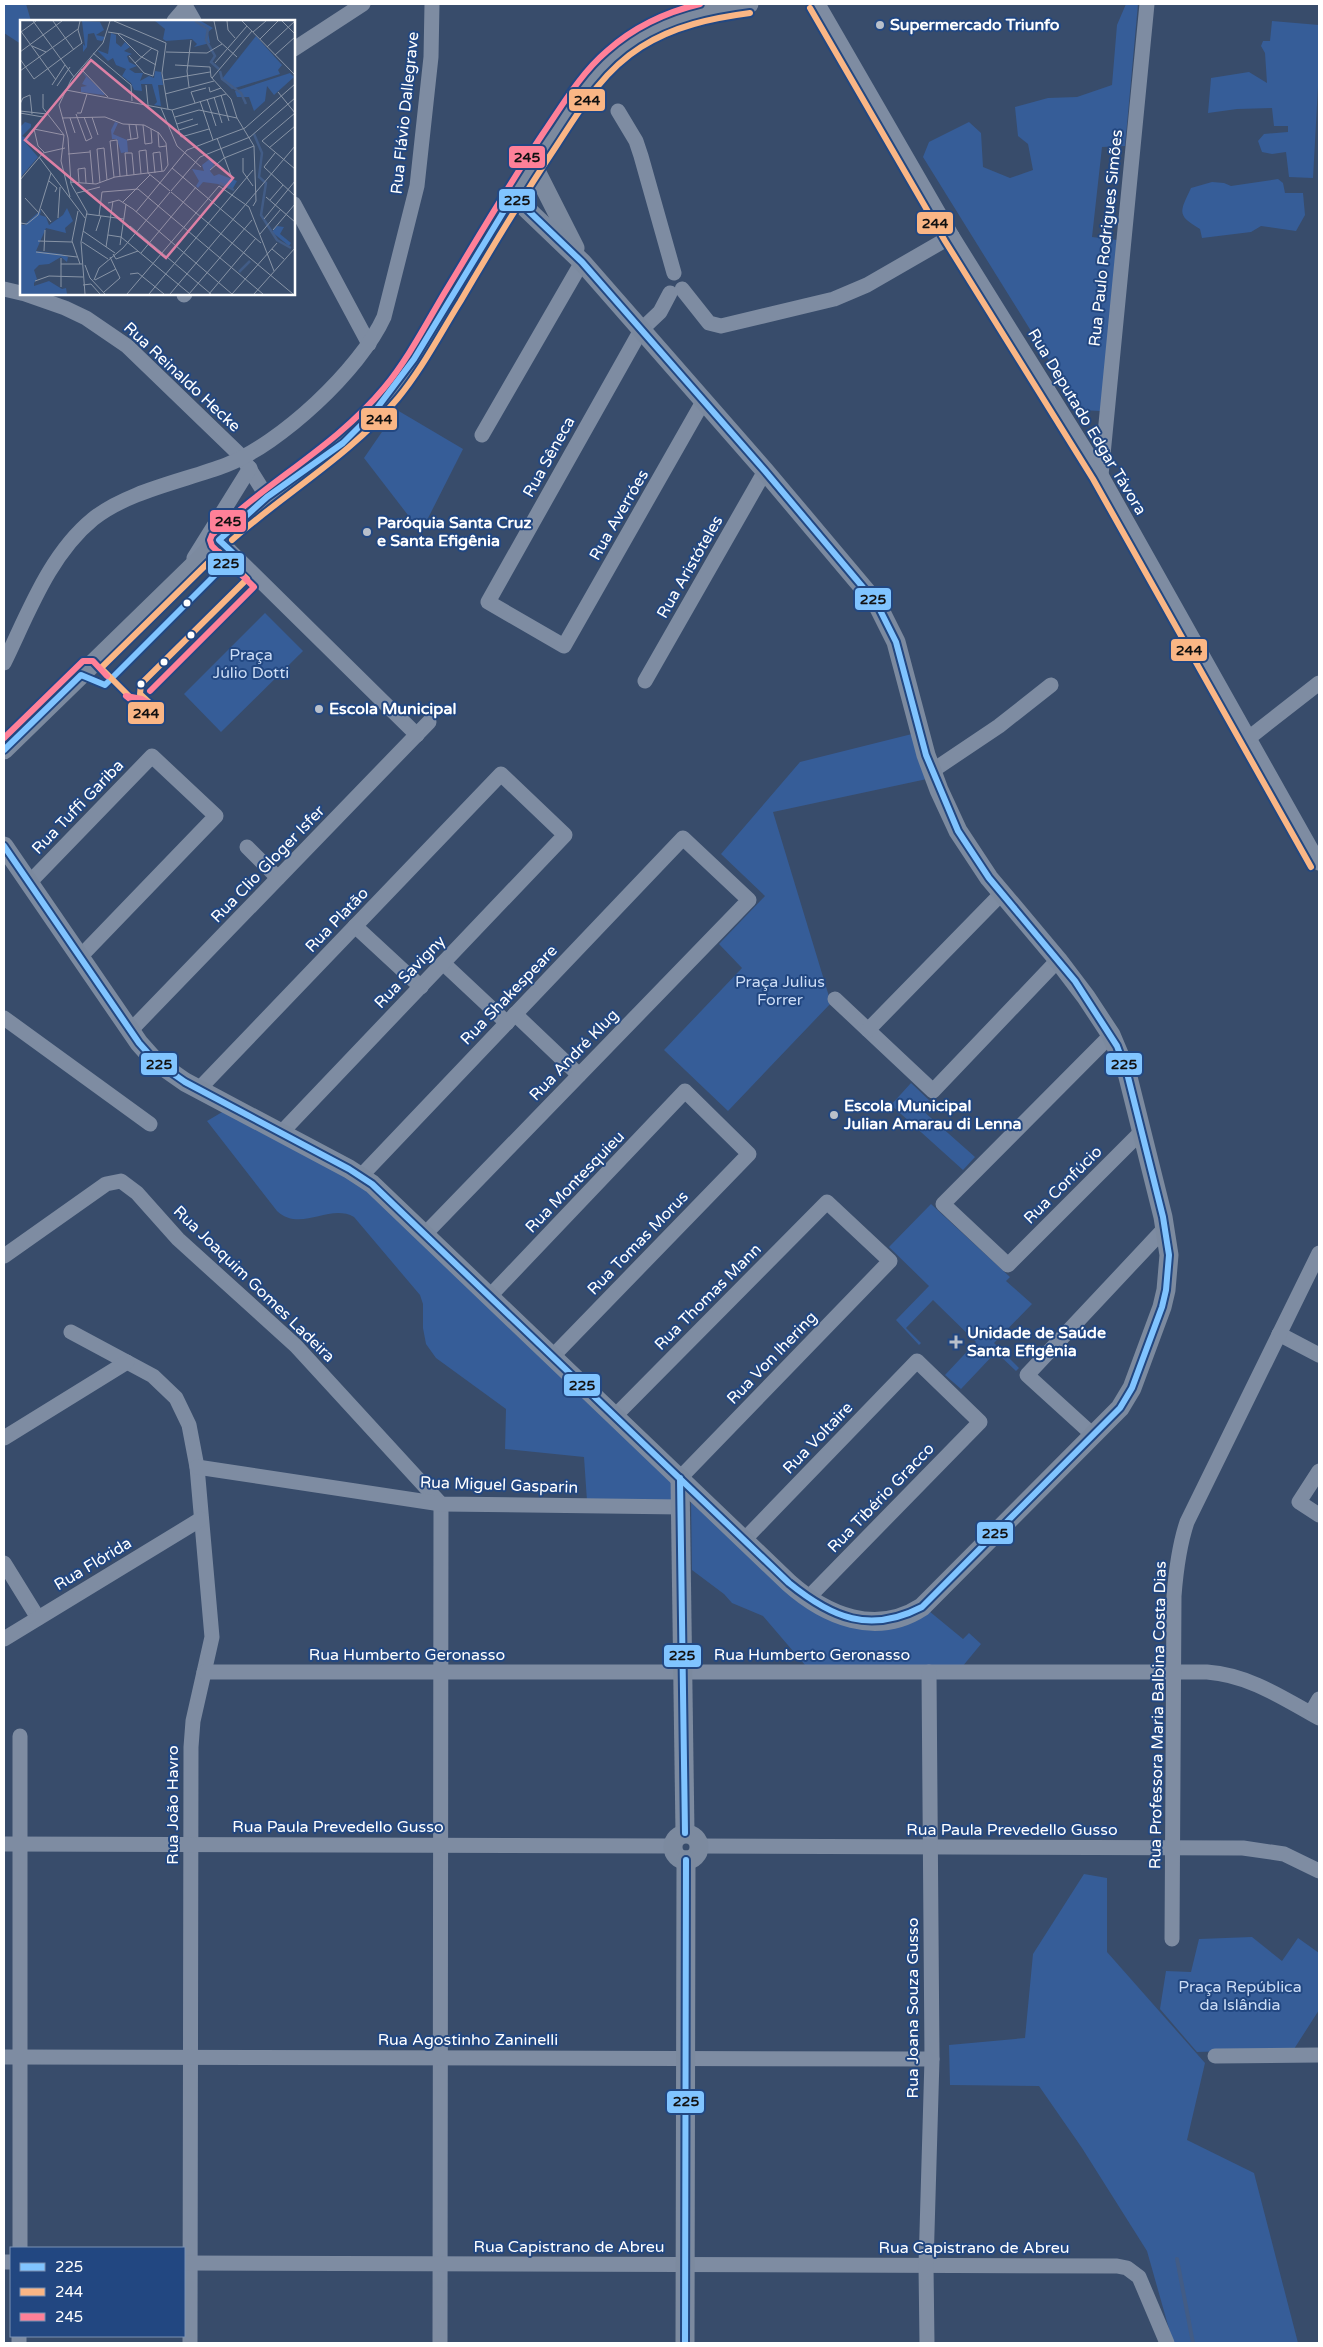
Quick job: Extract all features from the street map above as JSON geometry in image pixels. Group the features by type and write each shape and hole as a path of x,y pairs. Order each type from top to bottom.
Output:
{"main road":[{"path":"4,750 219,540 267,497 343,443 391,393 414,359 533,165 592,80 622,49 652,30 687,16 749,4"},
{"path":"533,165 582,262"},
{"path":"4,846 131,1030 156,1061 198,1089 361,1176 425,1234 744,1540 808,1599 830,1612 851,1620 890,1620 912,1613 932,1598 1127,1398 1162,1307 1168,1273 1166,1228 1123,1060 1111,1035 1058,960 978,863 962,837 932,771 896,642 885,615 868,592 765,471 582,262 513,196"},
{"path":"679,1840 694,1835 700,1846 697,1855 686,1860 675,1855 679,1840 684,1672 680,1478"},
{"path":"685,2343 686,1860"}],"street":[{"path":"295,48 363,4"},
{"name":"Rua Deputado Edgar Távora","path":"818,4 952,236 1101,475 1250,737 1319,863"},
{"name":"Rua Paulo Rodrigues Simões","path":"1101,475 1146,4"},
{"name":"Rua Flávio Dallegrave","path":"4,663 52,568 68,545 94,518 130,499 227,464 246,462 264,444 293,423 338,380 369,344 384,317 417,186 431,57 429,6"},
{"path":"175,20 186,7 193,20"},
{"path":"618,111 636,140 674,273 679,275 676,291 709,323 721,326 818,304 842,296 867,285 952,236"},
{"path":"295,206 369,344"},
{"path":"482,435 582,262"},
{"name":"Rua Reinaldo Hecke","path":"4,289 20,292"},
{"name":"Rua Sêneca","path":"564,646 488,602 641,330 660,312 676,291"},
{"name":"Rua Reinaldo Hecke","path":"33,295 86,318 127,346 246,462 267,497"},
{"name":"Rua Averróes","path":"564,646 704,400"},
{"path":"185,573 246,462"},
{"name":"Rua Aristóteles","path":"645,681 765,471"},
{"path":"219,540 416,735"},
{"path":"1250,737 1319,683"},
{"path":"932,771 999,726 1051,685"},
{"name":"Rua Clio Gloger Isfer","path":"131,1030 429,722"},
{"name":"Rua Tuffi Gariba","path":"30,883 152,756 216,816 80,957"},
{"name":"Rua Platão","path":"198,1089 500,774 565,835"},
{"name":"Rua Savigny","path":"281,1133 565,835"},
{"name":"Rua André Klug","path":"425,1234 749,900 683,838"},
{"name":"Rua Shakespeare","path":"361,1176 683,838"},
{"path":"247,847 278,878"},
{"path":"868,1030 1002,892"},
{"path":"355,926 421,987"},
{"path":"835,999 933,1091 1058,960"},
{"path":"443,963 579,1075"},
{"path":"4,1018 150,1124"},
{"name":"Rua Confúcio","path":"1111,1035 943,1204 1008,1264 1142,1131"},
{"name":"Rua Tomas Morus","path":"553,1356 749,1154 686,1091"},
{"name":"Rua Montesquieu","path":"490,1296 686,1091"},
{"name":"Rua Joaquim Gomes Ladeira","path":"4,1256 106,1184 121,1181 137,1193 178,1238 296,1346 441,1504"},
{"name":"Rua Von Ihering","path":"680,1478 890,1262 827,1202"},
{"name":"Rua Thomas Mann","path":"615,1416 827,1202"},
{"path":"1093,1435 1027,1375 1166,1228"},
{"name":"Rua Professora Maria Balbina Costa Dias","path":"1172,1939 1175,1579 1181,1540 1187,1522 1319,1253"},
{"name":"Rua João Havro","path":"71,1332 153,1376 176,1398 184,1410 189,1425 197,1468 212,1637 191,1734 187,2263 190,2343"},
{"path":"1279,1334 1319,1355"},
{"name":"Rua Tibério Gracco","path":"808,1599 980,1422 917,1361"},
{"name":"Rua Voltaire","path":"744,1540 917,1361"},
{"path":"4,1438 127,1362"},
{"name":"Rua Miguel Gasparin","path":"197,1468 441,1504 682,1507"},
{"path":"1319,1471 1299,1502 1319,1515"},
{"path":"440,2343 441,1504"},
{"name":"Rua Flórida","path":"4,1639 201,1519"},
{"path":"4,1563 38,1618"},
{"name":"Rua Humberto Geronasso","path":"204,1672 1224,1673 1258,1685 1315,1716"},
{"name":"Rua Joana Souza Gusso","path":"927,2343 926,2266 932,2059 929,1672"},
{"path":"1315,1716 1319,1698"},
{"path":"20,1736 20,2247"},
{"name":"Rua Paula Prevedello Gusso","path":"4,1844 440,1845 679,1840"},
{"name":"Rua Paula Prevedello Gusso","path":"700,1846 1265,1850 1284,1854 1319,1871"},
{"path":"1215,2056 1319,2055"},
{"name":"Rua Agostinho Zaninelli","path":"4,2057 932,2059"},
{"name":"Rua Capistrano de Abreu","path":"187,2263 1117,2266 1134,2271 1144,2286 1167,2343"}],"green space":[{"path":"4,4 26,4 31,20 20,20 20,43 4,33"},
{"path":"1126,4 1138,4 1125,146 1102,147 1092,237 1117,240 1101,411 1080,410 923,157 929,142 969,122 981,133 983,167 1010,178 1033,170 1028,144 1018,136 1015,107 1048,98 1077,97 1112,85 1117,25"},
{"path":"1272,21 1319,25 1319,68 1313,178 1289,177 1286,152 1272,154 1262,152 1258,141 1264,134 1288,132 1288,126 1274,126 1272,108 1237,109 1208,113 1211,78 1249,72 1267,83 1265,53 1261,46 1263,41 1270,41"},
{"path":"1278,179 1283,183 1285,193 1303,193 1305,215 1296,231 1261,226 1251,232 1202,238 1200,229 1187,220 1182,212 1191,188 1212,182 1231,186"},
{"path":"397,410 463,449 421,532 364,458"},
{"name":"Praça Júlio Dotti","path":"265,613 303,651 221,732 184,694"},
{"name":"Praça Julius Forrer","path":"912,734 927,779 773,812 831,1003 728,1111 664,1050 742,968 719,944 765,896 721,854 800,762"},
{"path":"911,1083 930,1101 922,1110 975,1157 963,1170 891,1105"},
{"path":"224,1111 360,1184 674,1480 675,1501 587,1501 584,1457 505,1449 506,1409 436,1358 426,1344 423,1328 423,1304 420,1295 354,1217 335,1213 296,1219 286,1217 277,1211 207,1121"},
{"path":"931,1204 1010,1277 1006,1281 1032,1304 994,1343 1019,1368 1016,1371 996,1352 961,1389 945,1375 976,1342 933,1300 906,1328 921,1343 919,1345 896,1320 929,1286 889,1247"},
{"path":"691,1498 819,1615 929,1611 963,1639 969,1633 981,1644 962,1667 805,1665 763,1616 732,1603 724,1594 692,1570"},
{"path":"1084,1874 1107,1878 1107,1952 1205,2063 1187,2140 1254,2173 1298,2343 1173,2343 1147,2251 1082,2148 1039,2086 950,2085 949,2045 1025,2038 1033,1954"},
{"name":"Praça República da Islândia","path":"1252,1937 1282,1961 1298,1938 1319,1953 1319,2010 1294,2049 1197,2052 1160,2009 1166,1971 1191,1972 1199,1939"}],"waterway":[{"path":"1177,2259 1193,2343"}],"transit line":[{"name":"245","path":"150,691 254,587 212,546 210,540 212,535 255,498 344,428 365,409 393,377 529,154 572,91 597,60 628,35 650,22 675,11 700,4"},
{"name":"244","path":"810,8 945,241 1093,479 1311,867"},
{"name":"244","path":"232,540 360,437 380,418 407,387 507,223 575,117 615,67 641,47 680,28 708,20 750,13"},
{"name":"225","path":"4,750 81,675 105,685 235,555 219,540 267,497 343,443 374,412 414,359 513,196 582,262 765,471 877,604 896,642 926,755 958,831 989,878 1075,981 1117,1046 1127,1073 1163,1217 1169,1255 1166,1290 1162,1307 1132,1388 1120,1408 922,1607 885,1620 852,1618 836,1613 805,1595 789,1583 372,1184 349,1169 185,1082 155,1061 139,1043 4,846"},
{"name":"244","path":"219,552 247,579 141,684 140,694 152,705 153,711 147,714 101,668 219,552"},
{"name":"245","path":"4,738 83,661 93,661 107,676"},
{"name":"245","path":"126,696 142,699 152,705 152,712 147,713 126,696"},
{"name":"225","path":"680,1478 685,1833"},
{"name":"225","path":"685,2343 686,1860"}],"place":[{"name":"Supermercado Triunfo","path":"880,25"},
{"name":"Paróquia Santa Cruz e Santa Efigênia","path":"367,532"},
{"name":"Escola Municipal","path":"319,709"},
{"name":"Escola Municipal Julian Amarau di Lenna","path":"834,1115"},
{"name":"Unidade de Saúde Santa Efigênia","path":"956,1342"}]}
